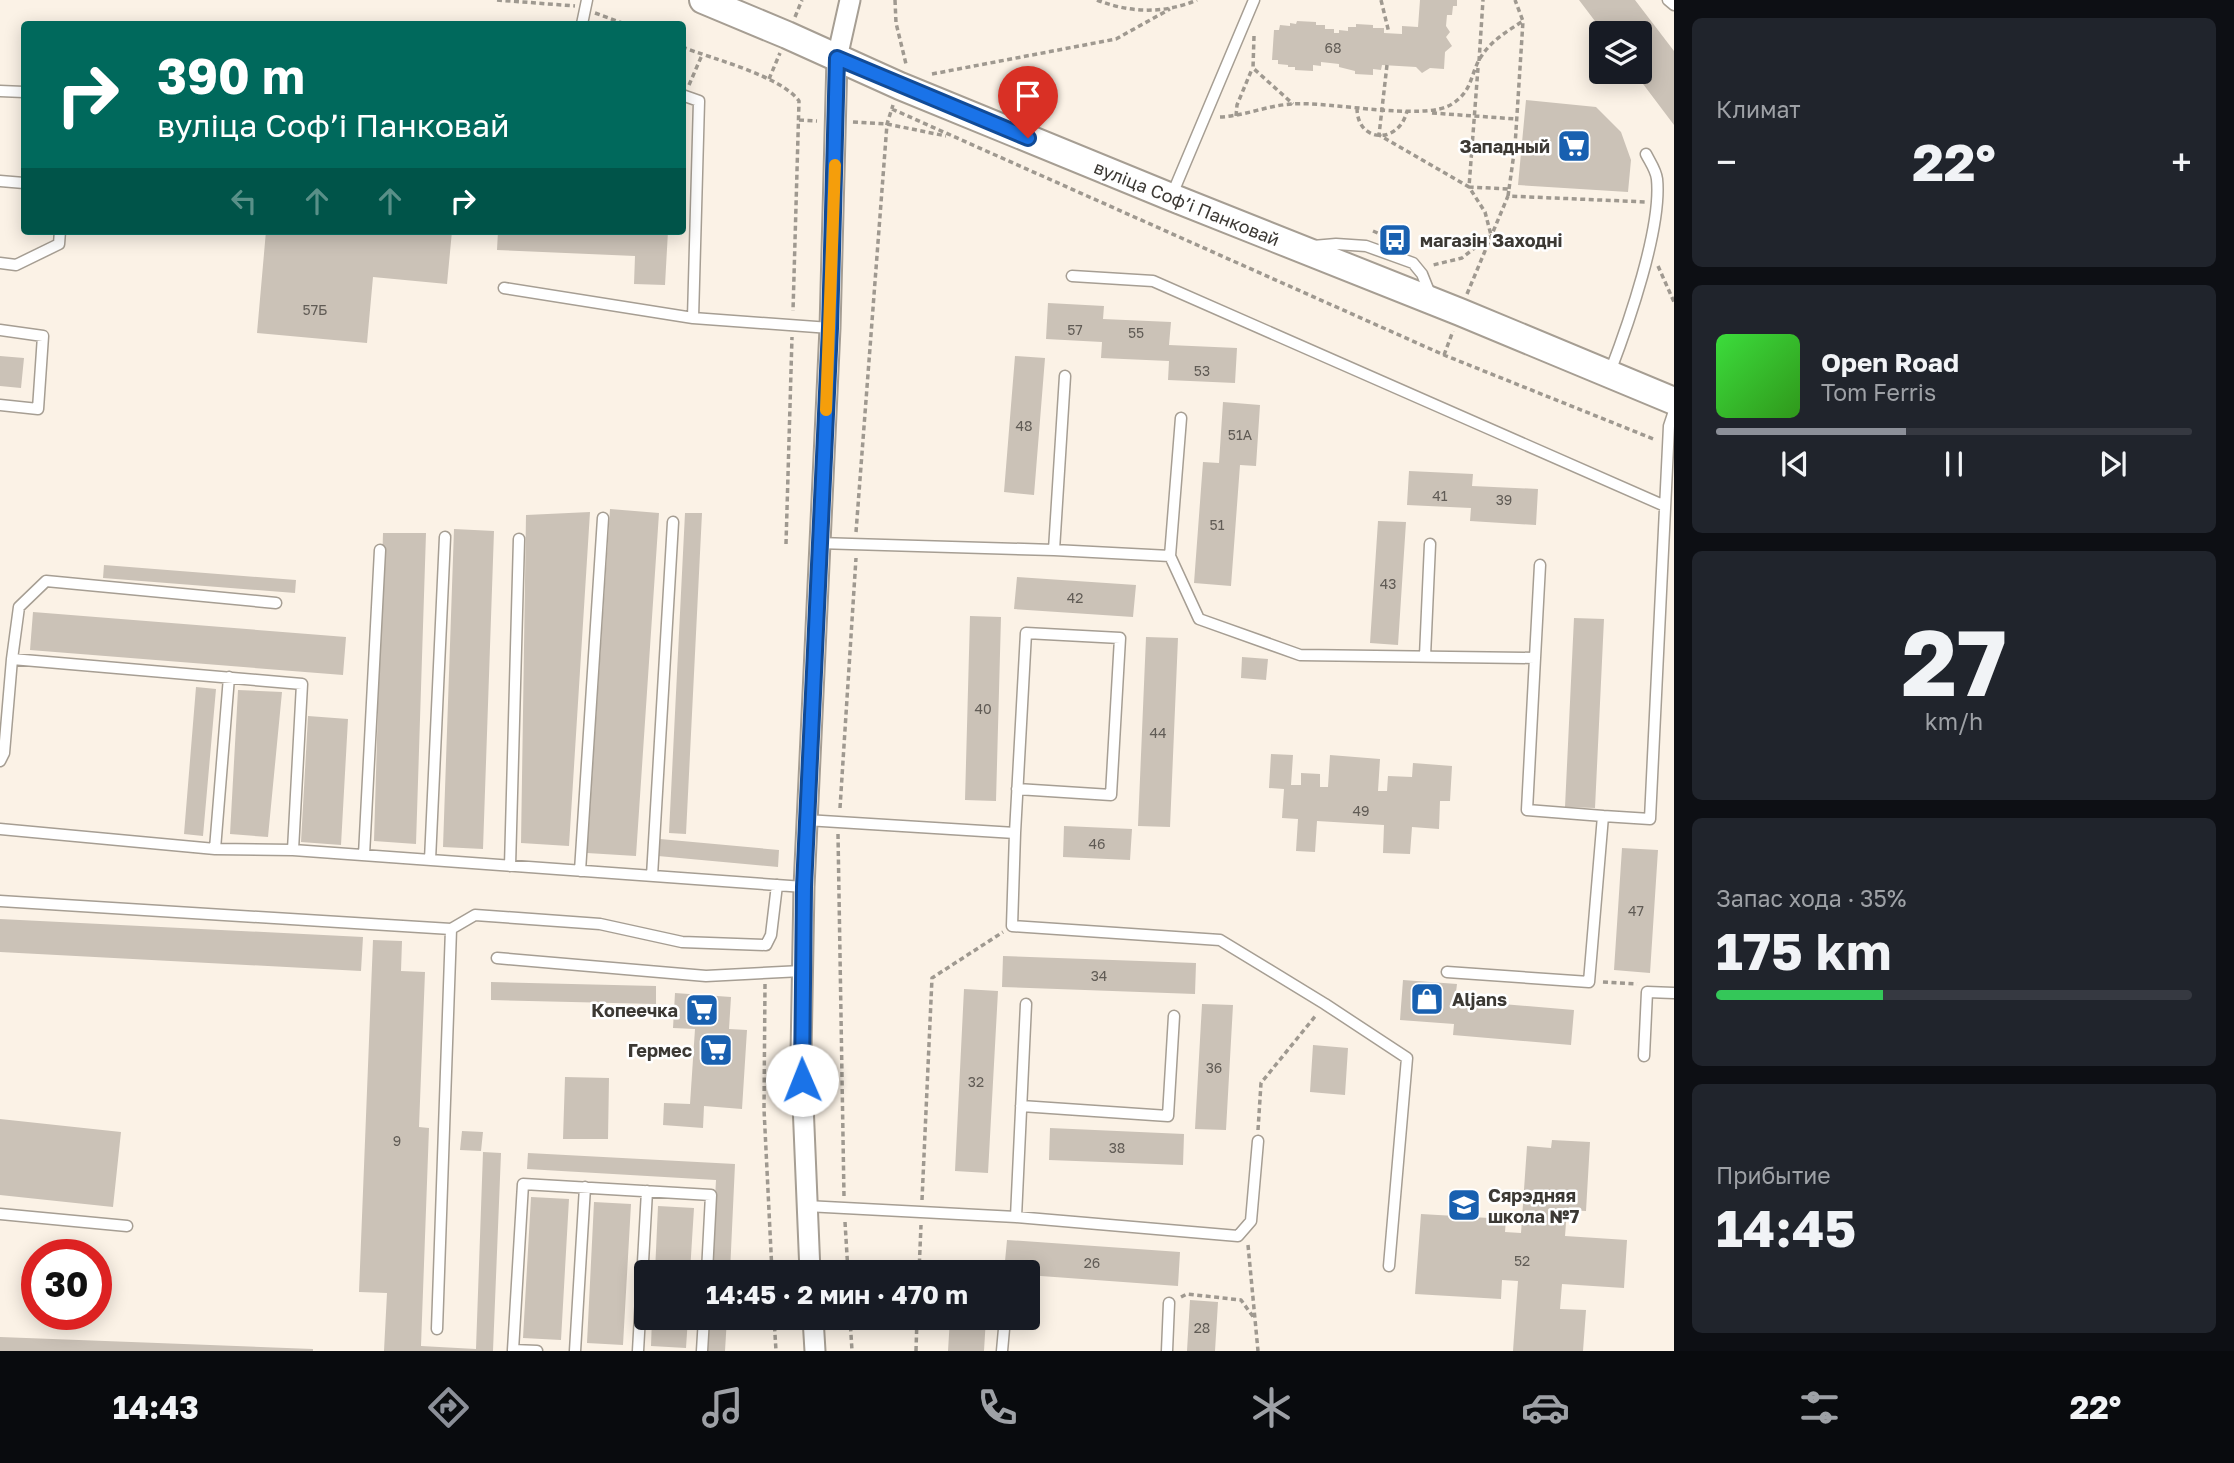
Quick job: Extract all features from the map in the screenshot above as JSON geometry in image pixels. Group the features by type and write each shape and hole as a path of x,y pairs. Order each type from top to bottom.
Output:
{"main road":[{"name":"вуліца Софʼі Панковай","path":"703,0 1171,197 1674,401"}],"street":[{"path":"809,1260 801,1055 806,820 830,328 837,58 850,0"},
{"path":"814,1330 815,1351"}],"lane":[{"path":"1171,197 1254,0"},
{"path":"1668,0 1674,5"},
{"path":"0,90 21,92"},
{"path":"686,96 699,101 693,318"},
{"path":"1609,374 1650,246 1657,202 1657,176 1646,154"},
{"path":"0,181 21,183"},
{"path":"0,264 16,265 59,244 60,235"},
{"path":"1072,276 1153,281 1665,506"},
{"path":"504,288 693,318 830,328"},
{"path":"0,330 43,336 37,409 0,405"},
{"path":"1054,550 1065,376"},
{"path":"1540,565 1527,810 1650,820 1669,426 1674,411"},
{"path":"1181,418 1170,556 1199,619 1300,654 1535,658"},
{"path":"580,871 603,518"},
{"path":"652,876 673,522"},
{"path":"430,860 444,537"},
{"path":"510,866 519,539"},
{"path":"818,543 856,542 1170,556"},
{"path":"1425,656 1430,544"},
{"path":"364,855 380,550"},
{"path":"0,761 4,753 19,607 46,581 276,603"},
{"path":"1017,789 1111,795 1120,638 1026,633 1017,789 1012,926 1220,940 1407,1058 1389,1266"},
{"path":"12,659 302,684 293,850"},
{"path":"215,849 229,677"},
{"path":"1447,972 1589,982 1603,816"},
{"path":"806,820 1015,833"},
{"path":"0,829 215,849 293,850 804,887"},
{"path":"0,901 451,929 475,915 600,924 682,942 766,945 771,935 776,885"},
{"path":"437,1329 451,929"},
{"path":"497,958 706,976 802,971"},
{"path":"1644,1056 1647,992 1674,993"},
{"path":"1016,1217 1026,1004"},
{"path":"1021,1106 1168,1116 1174,1016"},
{"path":"806,1206 1016,1217 1238,1236 1247,1229 1251,1221 1258,1140"},
{"path":"537,1351 513,1350 523,1184 711,1195 708,1260"},
{"path":"576,1351 584,1187"},
{"path":"638,1351 647,1191"},
{"path":"0,1213 127,1226"},
{"path":"1167,1351 1169,1304"},
{"path":"702,1351 703,1330"},
{"path":"1003,1351 1004,1330"}],"path":[{"path":"497,0 586,4 619,21"},
{"path":"1097,0 1125,9 1145,11 1178,8 1197,0"},
{"path":"1381,0 1389,33"},
{"path":"1483,0 1469,187 1485,212 1492,235"},
{"path":"1444,355 1508,196 1517,119 1522,21 1515,0"},
{"path":"930,75 1116,39 1170,9"},
{"path":"1426,112 1451,106 1464,93 1473,79 1479,61 1495,39 1522,21"},
{"path":"1236,116 1237,105 1253,68 1254,27"},
{"path":"686,49 791,90 799,101 786,544"},
{"path":"686,91 702,55"},
{"path":"1379,135 1387,65"},
{"path":"1253,68 1293,104"},
{"path":"1205,117 1236,116 1293,104 1517,119"},
{"path":"1357,107 1360,125 1367,132 1379,135 1390,135 1397,129 1404,122 1407,111"},
{"path":"892,109 1444,355 1668,445"},
{"path":"847,1260 844,1209 839,823 856,542 887,124 952,137"},
{"path":"1379,135 1469,187 1509,189"},
{"path":"1508,196 1657,202"},
{"path":"1373,231 1406,245"},
{"path":"1431,265 1462,258 1492,235"},
{"path":"1650,246 1674,302"},
{"path":"920,1260 932,978 1012,926"},
{"path":"765,973 764,1109 771,1260"},
{"path":"1589,982 1637,984"},
{"path":"1258,1140 1261,1083 1325,1004"},
{"path":"1247,1229 1258,1351"},
{"path":"1169,1304 1187,1294 1241,1300 1255,1320"},
{"path":"775,1330 776,1351"},
{"path":"851,1330 852,1351"},
{"path":"916,1351 917,1330"}],"building":[{"path":"1420,0 1457,0 1452,15 1447,15 1446,26 1450,32 1446,37 1452,46 1445,52 1444,69 1430,68 1422,73 1416,67 1382,65 1381,70 1373,69 1373,75 1355,74 1355,71 1339,67 1339,64 1321,62 1321,66 1313,65 1313,71 1295,70 1295,67 1272,60 1274,30 1279,30 1280,25 1290,26 1290,23 1296,24 1297,21 1316,22 1316,25 1325,25 1325,29 1334,29 1334,33 1339,33 1339,30 1348,31 1348,27 1356,27 1356,24 1373,25 1373,28 1384,28 1384,33 1402,34 1402,26 1418,27"},
{"path":"1579,0 1635,0 1651,21 1595,21"},
{"path":"1652,22 1674,51 1674,125 1643,84 1652,84"},
{"name":"Западный","path":"1526,100 1596,107 1621,132 1631,160 1628,192 1518,185"},
{"path":"266,235 452,235 447,284 373,277 367,343 257,333"},
{"path":"498,235 668,235 665,285 634,284 635,256 497,250"},
{"path":"1048,303 1104,306 1103,319 1171,322 1169,345 1237,348 1235,383 1168,380 1169,361 1101,358 1102,342 1046,339"},
{"path":"0,356 24,358 21,388 0,386"},
{"path":"1015,356 1045,358 1034,495 1004,492"},
{"path":"1223,402 1260,405 1256,466 1240,465 1231,586 1194,583 1203,462 1219,463"},
{"path":"1409,471 1473,474 1472,486 1538,489 1536,525 1470,521 1471,508 1407,505"},
{"path":"610,509 659,513 636,856 587,853"},
{"path":"590,512 569,846 521,843 526,515"},
{"path":"685,513 702,513 686,834 669,833"},
{"path":"1378,521 1406,522 1398,645 1370,643"},
{"path":"454,529 494,531 483,849 443,847"},
{"path":"383,533 426,533 416,844 374,841"},
{"path":"104,565 296,580 295,593 103,578"},
{"path":"1017,577 1136,585 1133,617 1014,609"},
{"path":"33,612 346,637 343,675 30,650"},
{"path":"970,616 1001,617 996,801 965,800"},
{"path":"1574,618 1604,619 1595,808 1565,807"},
{"path":"1146,637 1178,638 1170,827 1138,826"},
{"path":"1242,657 1268,659 1266,680 1241,678"},
{"path":"196,687 216,689 203,836 184,834"},
{"path":"238,690 282,692 268,837 230,834"},
{"path":"308,716 348,719 341,845 301,842"},
{"path":"1271,754 1293,755 1291,785 1301,785 1301,773 1320,774 1320,787 1328,787 1330,755 1380,759 1378,791 1387,791 1388,776 1412,777 1413,763 1452,766 1450,801 1440,801 1439,829 1412,827 1410,854 1383,853 1384,825 1317,821 1315,852 1296,851 1298,819 1282,818 1284,789 1269,788"},
{"path":"1064,826 1132,829 1130,860 1063,857"},
{"path":"660,839 779,850 778,867 658,856"},
{"path":"1622,848 1658,850 1650,973 1614,970"},
{"path":"0,919 363,937 361,971 0,952"},
{"path":"373,940 402,941 401,971 425,972 419,1127 429,1128 421,1346 476,1349 483,1152 501,1153 493,1351 384,1351 387,1293 359,1292"},
{"path":"1003,956 1196,963 1195,994 1002,987"},
{"path":"1403,980 1457,984 1455,1000 1574,1010 1571,1045 1453,1035 1454,1024 1400,1020"},
{"path":"491,982 656,986 656,1004 491,1000"},
{"path":"964,989 998,991 988,1173 955,1171"},
{"path":"675,993 731,997 729,1029 747,1030 742,1109 704,1106 703,1128 663,1125 664,1103 690,1104 695,1029 673,1028"},
{"path":"1202,1004 1233,1005 1226,1130 1195,1129"},
{"path":"1313,1045 1348,1048 1345,1095 1310,1092"},
{"path":"565,1077 609,1078 608,1139 563,1139"},
{"path":"0,1119 121,1132 113,1207 0,1195"},
{"path":"1050,1128 1184,1134 1183,1165 1049,1160"},
{"path":"462,1131 483,1132 481,1151 460,1150"},
{"path":"1552,1140 1590,1142 1586,1211 1567,1210 1565,1236 1627,1240 1624,1288 1562,1284 1560,1309 1586,1310 1583,1351 1513,1351 1518,1281 1502,1280 1501,1299 1415,1294 1421,1214 1506,1219 1505,1232 1521,1233 1527,1146 1551,1148"},
{"path":"528,1153 735,1164 731,1260 712,1260 716,1180 527,1169"},
{"path":"531,1197 569,1199 561,1340 523,1338"},
{"path":"594,1202 631,1204 623,1345 587,1343"},
{"path":"658,1206 694,1208 691,1260 656,1260"},
{"path":"1007,1240 1180,1252 1178,1286 1040,1276 1040,1260 1005,1260"},
{"path":"1190,1300 1218,1302 1215,1351 1187,1351"},
{"path":"652,1330 687,1330 686,1348 651,1346"},
{"path":"708,1330 726,1330 725,1351 707,1351"},
{"path":"949,1330 985,1330 984,1351 948,1351"},
{"path":"0,1337 313,1349 313,1351 0,1351"}],"slow traffic":[{"path":"826,410 835,165"}],"place":[{"name":"Западный","path":"1574,146"},
{"name":"магазін Заходні","path":"1395,240"},
{"name":"Aljans","path":"1427,999"},
{"name":"Копеечка","path":"702,1010"},
{"name":"Гермес","path":"716,1050"},
{"name":"Сярэдняя школа №7","path":"1464,1205"}],"route":[{"path":"802,1080 804,887 830,328 837,58 1028,138"}]}
